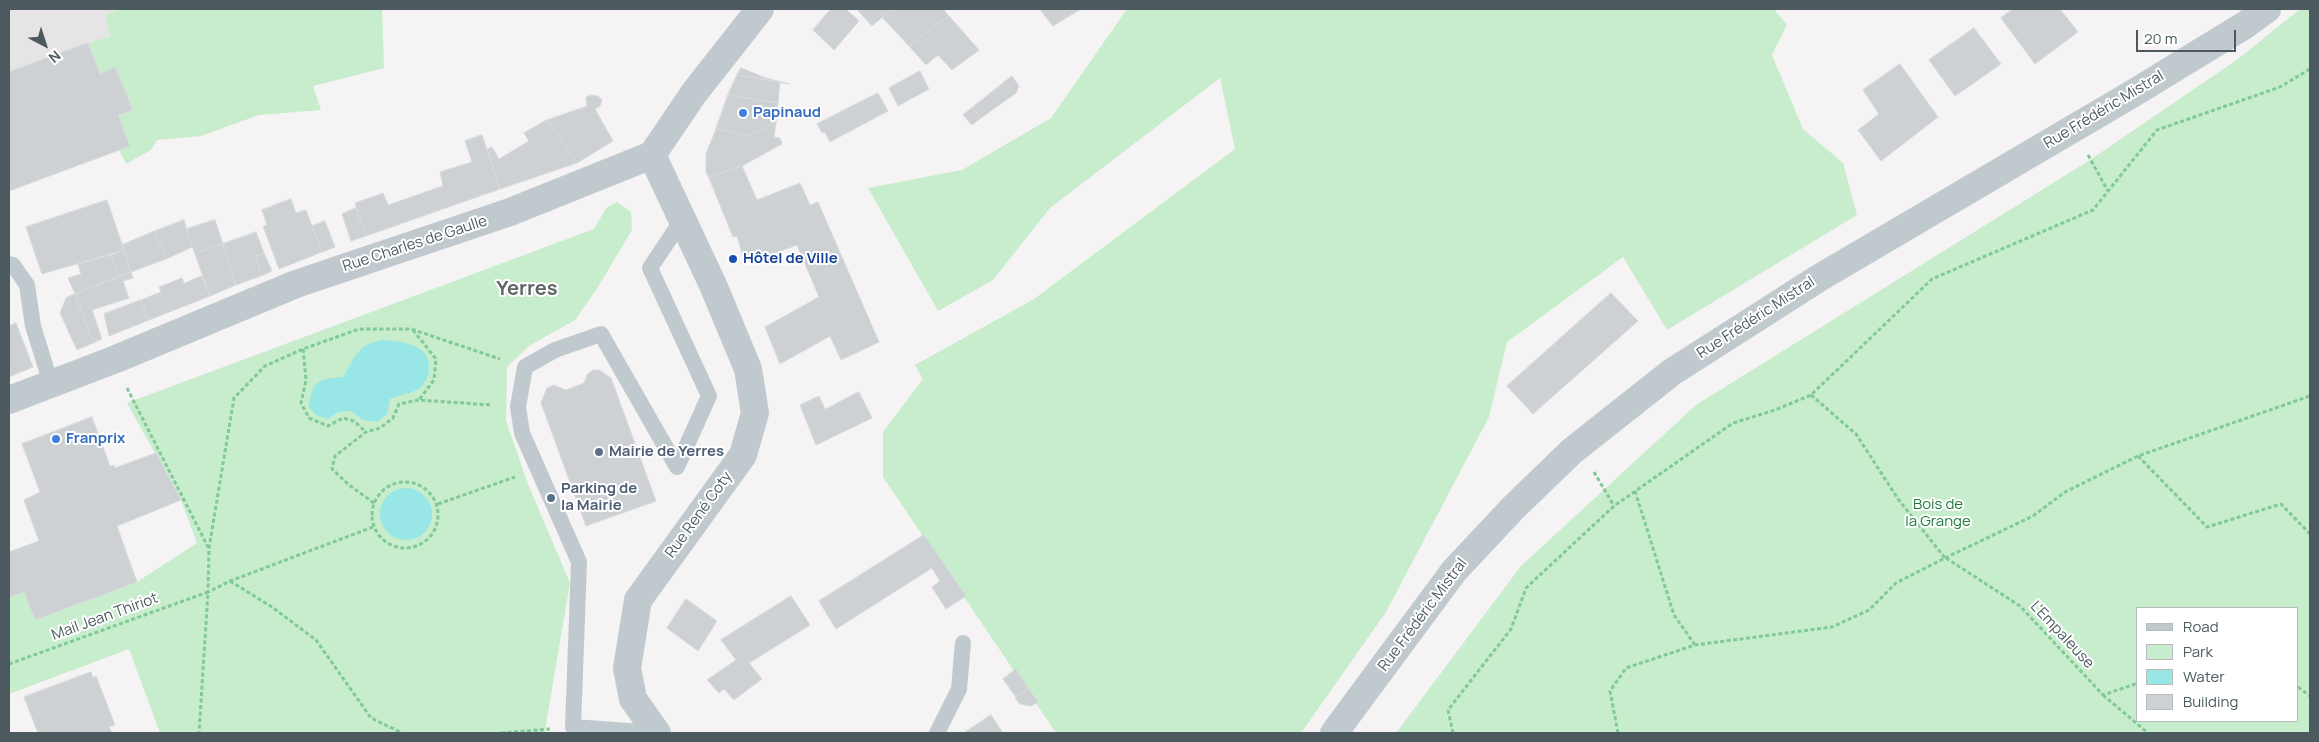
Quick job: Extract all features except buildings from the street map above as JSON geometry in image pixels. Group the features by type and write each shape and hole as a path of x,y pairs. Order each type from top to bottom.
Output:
{"street":[{"path":"652,155 694,93 760,9"},
{"name":"Rue Frédéric Mistral","path":"1334,733 1454,570 1513,508 1572,451 1672,372 1819,278 2132,94 2245,25 2267,9"},
{"name":"Rue René Coty","path":"652,155 713,285 748,369 755,413 743,455 638,600 627,668 633,700 657,733"},
{"name":"Rue Charles de Gaulle","path":"9,400 116,359 296,284 510,212 652,155"}],"lane":[{"path":"657,733 572,727 579,562 522,433 518,407 525,367 555,350 601,334 677,468 709,396 650,268 682,220"},
{"path":"9,264 13,265 27,286 33,326 51,384"},
{"path":"937,733 942,727 959,689 963,643"}],"path":[{"path":"1453,733 1448,710 1511,630 1526,588 1614,506 1733,423 1775,410 1811,395 1932,279 2093,210 2157,130 2280,87 2310,69"},
{"path":"2098,174 2108,191"},
{"path":"198,733 208,592 209,548 234,398 265,366 303,349 359,328 412,329 525,367"},
{"path":"412,329 436,359 434,380 418,400"},
{"path":"303,349 306,380 302,403 309,418 328,426 343,418 354,421 366,432"},
{"path":"125,384 209,548"},
{"name":"L'Empaleuse","path":"1811,395 1856,434 1898,499 1945,558 2020,606 2103,696 2148,733"},
{"path":"1618,733 1610,691 1626,668 1695,645 1832,627 1869,610 1896,583 2033,516 2065,492 2138,456 2310,396"},
{"path":"374,503 349,485 332,469 335,456 366,432 380,428 393,418 399,404 418,400 518,407"},
{"path":"2138,456 2207,527 2281,504 2310,534"},
{"path":"438,504 537,468"},
{"path":"1597,474 1614,506"},
{"path":"399,482 416,483 430,492 438,504 438,523 430,538 416,547 400,548 384,542 373,527 374,503 384,489 399,482"},
{"path":"1635,491 1674,615 1695,645"},
{"name":"Mail Jean Thiriot","path":"9,664 208,592 230,581 373,527"},
{"path":"230,581 272,607 316,640 370,718 402,733"},
{"path":"2103,696 2136,684"},
{"path":"2299,688 2310,696"},
{"path":"501,733 572,727"}],"shaded area":[{"path":"9,9 120,9 105,15 112,36 9,72"}],"green space":[{"path":"120,9 382,9 384,68 313,86 321,110 259,115 201,136 157,140 151,150 126,164 119,150 130,146 118,115 133,110 115,68 100,74 88,43 111,36 105,15"},
{"path":"1127,9 1774,9 1787,25 1772,55 1803,129 1843,163 1857,215 1667,330 1623,257 1507,342 1489,417 1386,612 1301,733 1056,733 883,477 883,432 923,379 915,365 1034,299 1235,149 1220,78 1050,208 993,280 938,311 868,188 962,170 1051,118"},
{"name":"Bois de la Grange","path":"2300,9 2310,9 2310,733 1396,733 1521,566 1696,405 2090,160 2238,59"},
{"path":"617,202 631,212 632,230 598,287 575,320 529,346 507,367 506,421 528,484 570,583 545,730 547,733 160,733 129,649 9,694 9,597 24,592 35,620 137,582 197,543 181,500 127,403 594,229 606,208"}],"water":[{"path":"384,340 408,344 422,350 426,355 429,362 429,371 421,387 390,399 387,414 377,422 363,420 351,411 338,412 328,419 316,415 309,407 314,386 322,380 343,377 358,352 368,345"},
{"path":"406,488 416,490 424,496 430,504 432,514 430,524 424,532 416,538 406,540 396,538 388,532 382,524 380,514 382,504 388,496 396,490"}],"place":[{"name":"Papinaud","path":"743,113"},
{"name":"Hôtel de Ville","path":"733,259"},
{"name":"Franprix","path":"56,439"},
{"name":"Mairie de Yerres","path":"599,452"},
{"name":"Parking de la Mairie","path":"551,498"}],"district":[{"name":"Yerres","path":"527,289"}]}
